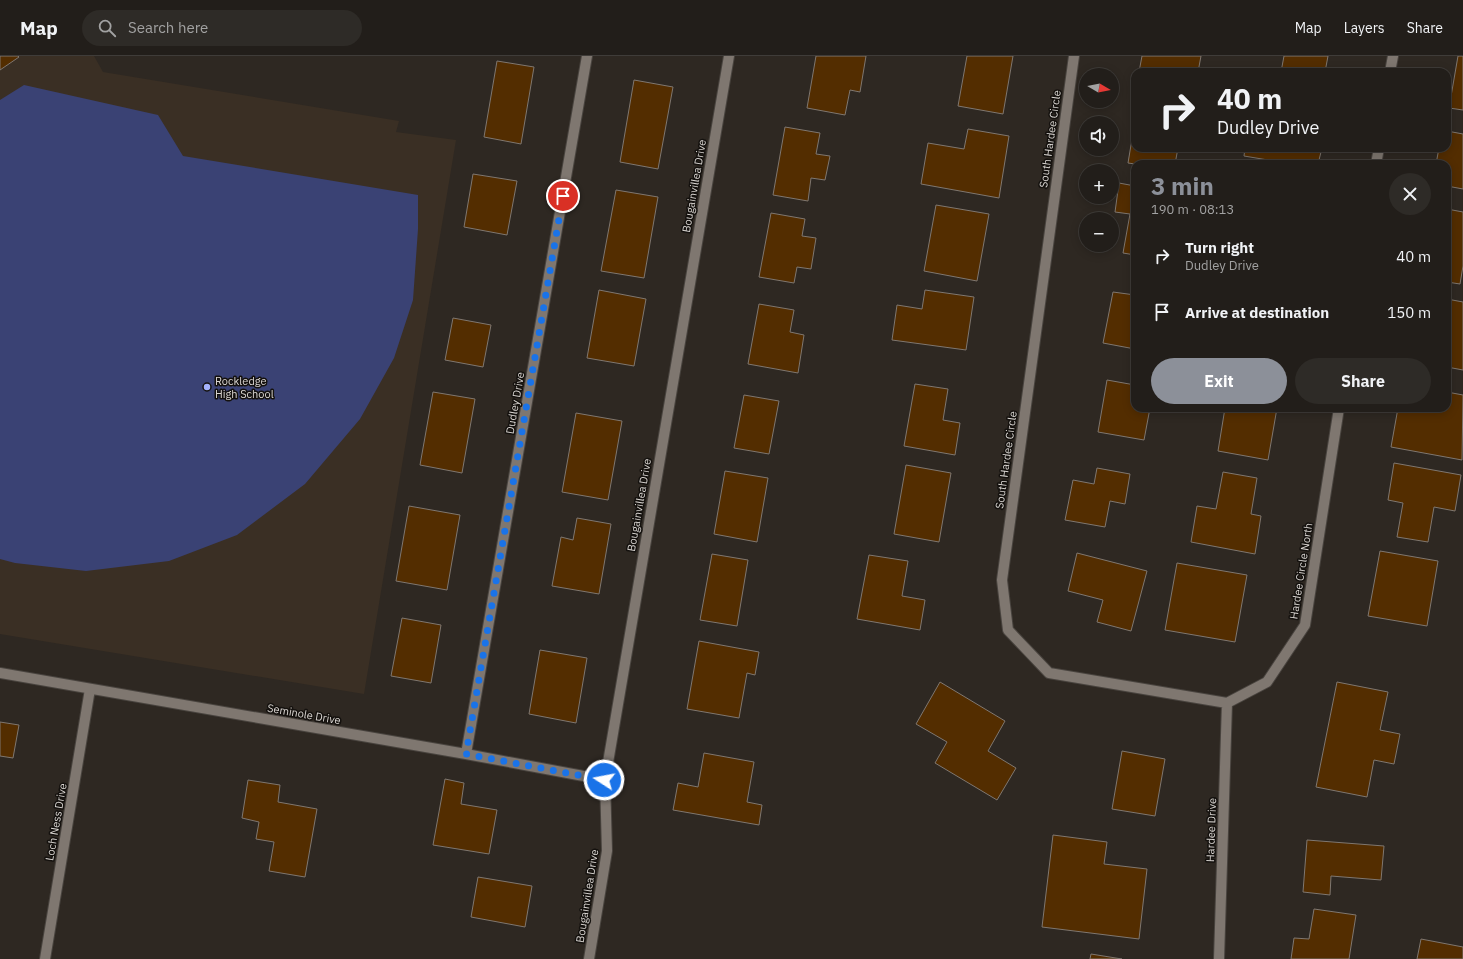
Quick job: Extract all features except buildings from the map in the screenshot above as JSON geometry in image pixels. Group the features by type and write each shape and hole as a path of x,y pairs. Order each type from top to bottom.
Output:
{"street":[{"name":"Dudley Drive","path":"466,754 587,56"},
{"name":"Bougainvillea Drive","path":"589,959 607,850 604,780 729,56"},
{"name":"South Hardee Circle","path":"1074,56 1002,580 1008,630 1049,673 1227,703"},
{"path":"1391,68 1393,56"},
{"name":"Hardee Circle North","path":"1227,703 1267,682 1306,625 1338,412"},
{"name":"Seminole Drive","path":"0,673 466,754 604,780"},
{"name":"Loch Ness Drive","path":"45,959 90,689"},
{"name":"Hardee Drive","path":"1219,959 1227,703"}],"shaded area":[{"name":"Rockledge High School","path":"0,56 94,56 103,72 399,121 396,132 456,140 364,694 0,634"},
{"name":"Rockledge High School","path":"24,85 158,115 183,156 418,195 418,229 413,300 394,358 360,419 305,484 237,535 169,561 86,571 15,563 0,559 0,100"}],"place":[{"name":"Rockledge High School","path":"207,387"}],"route":[{"path":"563,196 466,754 604,780"}]}
